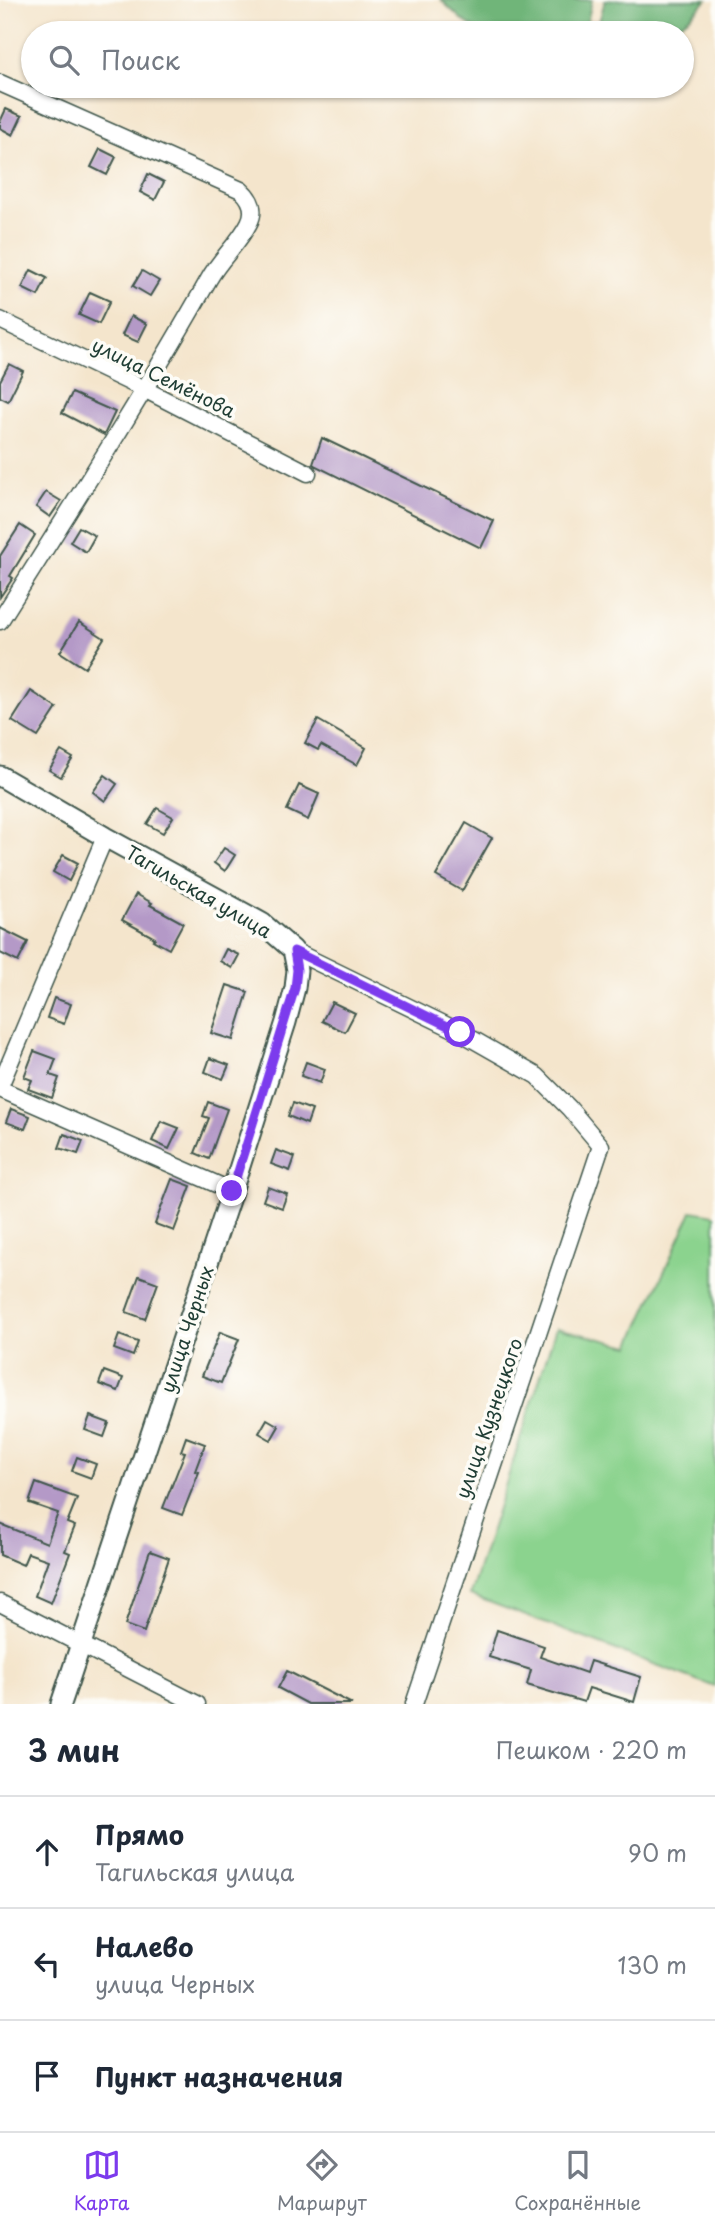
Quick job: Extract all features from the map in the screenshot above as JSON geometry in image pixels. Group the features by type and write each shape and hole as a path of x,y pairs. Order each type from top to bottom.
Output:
{"main road":[{"name":"Тагильская улица","path":"0,776 262,923 294,951"},
{"name":"улица Черных","path":"61,1704 232,1191 295,988 297,970 294,951"}],"street":[{"path":"0,83 21,92"},
{"path":"0,621 146,390 211,276 250,222 252,203 241,190 34,98"},
{"name":"улица Семёнова","path":"0,320 146,390 308,473"},
{"path":"105,837 0,1087 232,1191"},
{"name":"Тагильская улица","path":"294,951 460,1032 537,1076 601,1146"},
{"name":"улица Кузнецкого","path":"414,1704 601,1146"},
{"path":"0,1603 197,1704"}],"green space":[{"path":"441,0 592,0 588,21 461,19"},
{"path":"605,0 707,0 684,21 599,21"},
{"path":"692,1211 715,1215 715,1687 470,1595 556,1328 630,1346"}],"building":[{"path":"6,109 22,116 13,135 0,128"},
{"path":"100,149 116,157 107,175 91,167"},
{"path":"148,174 164,182 155,200 140,192"},
{"path":"31,270 47,278 38,296 22,288"},
{"path":"142,271 159,281 150,296 133,286"},
{"path":"90,292 110,301 99,324 79,315"},
{"path":"131,316 147,324 138,342 122,335"},
{"path":"9,364 23,371 8,401 0,397 0,381"},
{"path":"72,393 115,412 104,435 62,413"},
{"path":"322,438 494,521 481,548 313,464"},
{"path":"46,492 61,501 50,517 36,507"},
{"path":"20,525 35,535 0,597 0,556"},
{"path":"79,527 95,536 86,552 70,542"},
{"path":"79,622 104,638 85,668 60,652"},
{"path":"31,691 57,708 38,737 12,721"},
{"path":"318,720 366,748 357,765 321,745 318,750 305,743"},
{"path":"61,751 73,758 61,777 49,770"},
{"path":"105,775 117,784 105,801 93,792"},
{"path":"299,785 319,794 308,820 287,810"},
{"path":"157,808 173,817 163,833 147,824"},
{"path":"466,823 492,838 462,891 436,876"},
{"path":"224,848 235,855 225,871 214,863"},
{"path":"63,855 78,863 69,881 53,872"},
{"path":"136,894 183,923 169,949 122,920"},
{"path":"0,928 28,942 18,962 0,953"},
{"path":"226,949 239,955 232,968 220,961"},
{"path":"227,985 248,992 233,1040 211,1033"},
{"path":"54,998 71,1004 64,1024 47,1018"},
{"path":"332,1002 355,1013 345,1032 322,1021"},
{"path":"34,1051 56,1059 50,1075 59,1078 52,1098 28,1089 32,1080 24,1077"},
{"path":"210,1058 229,1065 223,1079 205,1072"},
{"path":"306,1062 325,1069 320,1083 301,1076"},
{"path":"208,1102 227,1109 209,1159 195,1153 209,1118 203,1116"},
{"path":"293,1103 312,1110 307,1124 288,1116"},
{"path":"11,1109 30,1116 25,1129 6,1122"},
{"path":"161,1121 179,1128 169,1149 152,1141"},
{"path":"64,1134 83,1141 78,1154 59,1148"},
{"path":"276,1150 295,1157 290,1171 271,1164"},
{"path":"172,1179 191,1186 174,1231 155,1224"},
{"path":"268,1187 287,1194 282,1208 263,1201"},
{"path":"139,1276 158,1283 145,1319 126,1312"},
{"path":"220,1332 239,1339 221,1383 202,1376"},
{"path":"119,1335 138,1342 133,1356 114,1349"},
{"path":"104,1371 123,1378 118,1391 99,1384"},
{"path":"90,1416 109,1423 104,1437 85,1430"},
{"path":"267,1419 279,1426 271,1440 259,1433"},
{"path":"186,1437 205,1444 195,1471 199,1472 182,1515 163,1508 185,1452 181,1451"},
{"path":"77,1457 96,1464 91,1478 72,1471"},
{"path":"36,1483 77,1498 67,1523 75,1526 65,1551 70,1553 51,1603 35,1596 48,1560 28,1553 23,1565 0,1555 0,1524 47,1543 58,1513 29,1503"},
{"path":"150,1551 169,1558 144,1632 125,1625"},
{"path":"497,1630 544,1646 540,1657 586,1673 590,1661 641,1677 634,1702 589,1688 584,1702 527,1685 531,1670 489,1657"},
{"path":"287,1671 352,1704 308,1704 278,1688"}],"route":[{"path":"232,1191 295,988 297,970 294,951 460,1032"}]}
